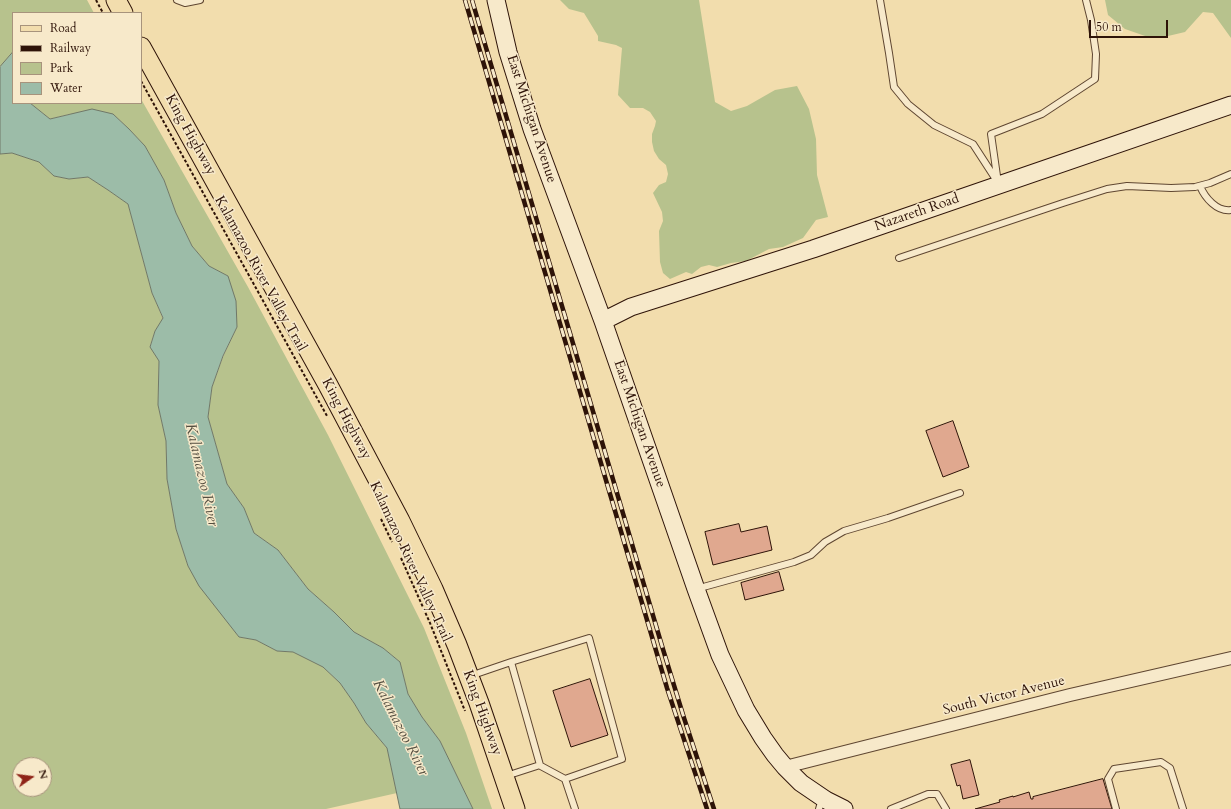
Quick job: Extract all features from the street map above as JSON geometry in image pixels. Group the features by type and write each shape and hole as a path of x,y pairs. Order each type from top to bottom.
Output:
{"main road":[{"path":"116,0 122,12"},
{"name":"King Highway","path":"142,49 328,385 400,521 433,589 469,676 515,809"}],"street":[{"name":"East Michigan Avenue","path":"496,0 508,52 532,129 603,321 720,655 746,710 763,738 785,767 821,803 844,809"},
{"name":"Nazareth Road","path":"603,321 631,307 814,249 998,184 1231,105"},
{"name":"South Victor Avenue","path":"785,767 1070,695 1231,658"}],"lane":[{"path":"177,0 184,3 200,0"},
{"path":"880,0 890,53 894,87 908,104 934,125 974,144 998,184"},
{"path":"998,184 991,134 1042,114 1095,79 1096,54 1091,20 1086,0"},
{"path":"899,258 1063,202 1107,189 1127,186 1190,188 1200,186 1231,174"},
{"path":"1200,186 1204,195 1211,202 1221,209 1231,210"},
{"path":"696,589 794,562 810,555 825,542 844,531 960,493"},
{"path":"469,676 589,638 622,759 565,779"},
{"path":"511,662 539,765 565,779 575,809"},
{"path":"1116,809 1108,779 1114,769 1161,762 1170,768 1183,809"},
{"path":"505,777 539,765"},
{"path":"891,809 928,794 937,794 946,809"}],"path":[{"path":"96,0 102,12"},
{"name":"Kalamazoo River Valley Trail","path":"142,83 330,422"},
{"name":"Kalamazoo River Valley Trail","path":"381,518 394,546"},
{"name":"Kalamazoo River Valley Trail","path":"398,552 430,623 465,712"}],"green space":[{"path":"0,0 87,0 93,12 12,12 12,53 0,67"},
{"path":"560,0 699,0 715,102 731,111 747,106 775,90 797,86 809,109 816,139 817,175 828,217 816,220 803,238 783,247 769,249 746,261 717,267 709,265 701,267 692,274 686,272 670,279 663,273 660,262 659,231 663,221 662,212 653,193 659,185 666,182 668,174 666,165 659,159 654,151 652,134 656,121 650,112 643,108 630,108 618,95 622,48 598,41 598,36 584,13 569,9"},
{"path":"1105,0 1231,0 1231,38 1213,13 1203,12 1185,32 1168,36 1148,37 1125,29 1108,15"},
{"path":"142,101 248,287 328,435 424,628 466,733 492,809 473,809 440,741 422,717 408,694 400,662 383,648 354,632 308,589 278,550 254,533 244,508 227,484 208,417 212,387 223,357 237,327 228,276 209,266 192,246 176,213 164,180 145,146 113,114 70,114 50,119 31,104 142,104"},
{"path":"12,153 39,162 54,176 69,179 88,177 128,204 152,293 163,319 155,331 150,346 159,361 158,405 166,441 167,479 176,529 188,566 239,637 256,640 277,651 293,652 323,667 340,683 366,723 387,748 397,793 326,809 0,809 0,154"}],"water":[{"name":"Kalamazoo River","path":"12,53 12,104 31,104 50,119 92,109 113,114 145,146 164,180 176,213 192,246 209,266 228,276 236,301 237,327 223,356 212,387 208,417 227,484 244,508 254,533 278,550 308,589 354,632 383,648 400,662 408,694 422,717 440,741 473,809 400,809 387,748 366,723 340,683 323,667 293,652 277,651 256,640 239,637 199,586 188,566 176,529 167,479 166,441 158,405 159,361 150,347 155,331 163,318 152,293 128,204 88,177 69,179 54,176 39,162 12,153 0,154 0,67"}],"building":[{"path":"953,421 969,467 943,477 926,431"},
{"path":"739,524 741,532 767,526 772,550 713,565 705,532"},
{"path":"779,572 784,590 745,600 741,583"},
{"path":"590,679 608,735 571,747 553,691"},
{"path":"970,760 979,795 963,799 960,785 957,786 951,765"},
{"path":"1103,779 1112,809 975,809 1000,802 999,800 1029,792 1031,799 1033,799 1033,797"}],"railway":[{"path":"465,0 667,688 707,809"},
{"path":"472,0 662,646 714,809"}]}
